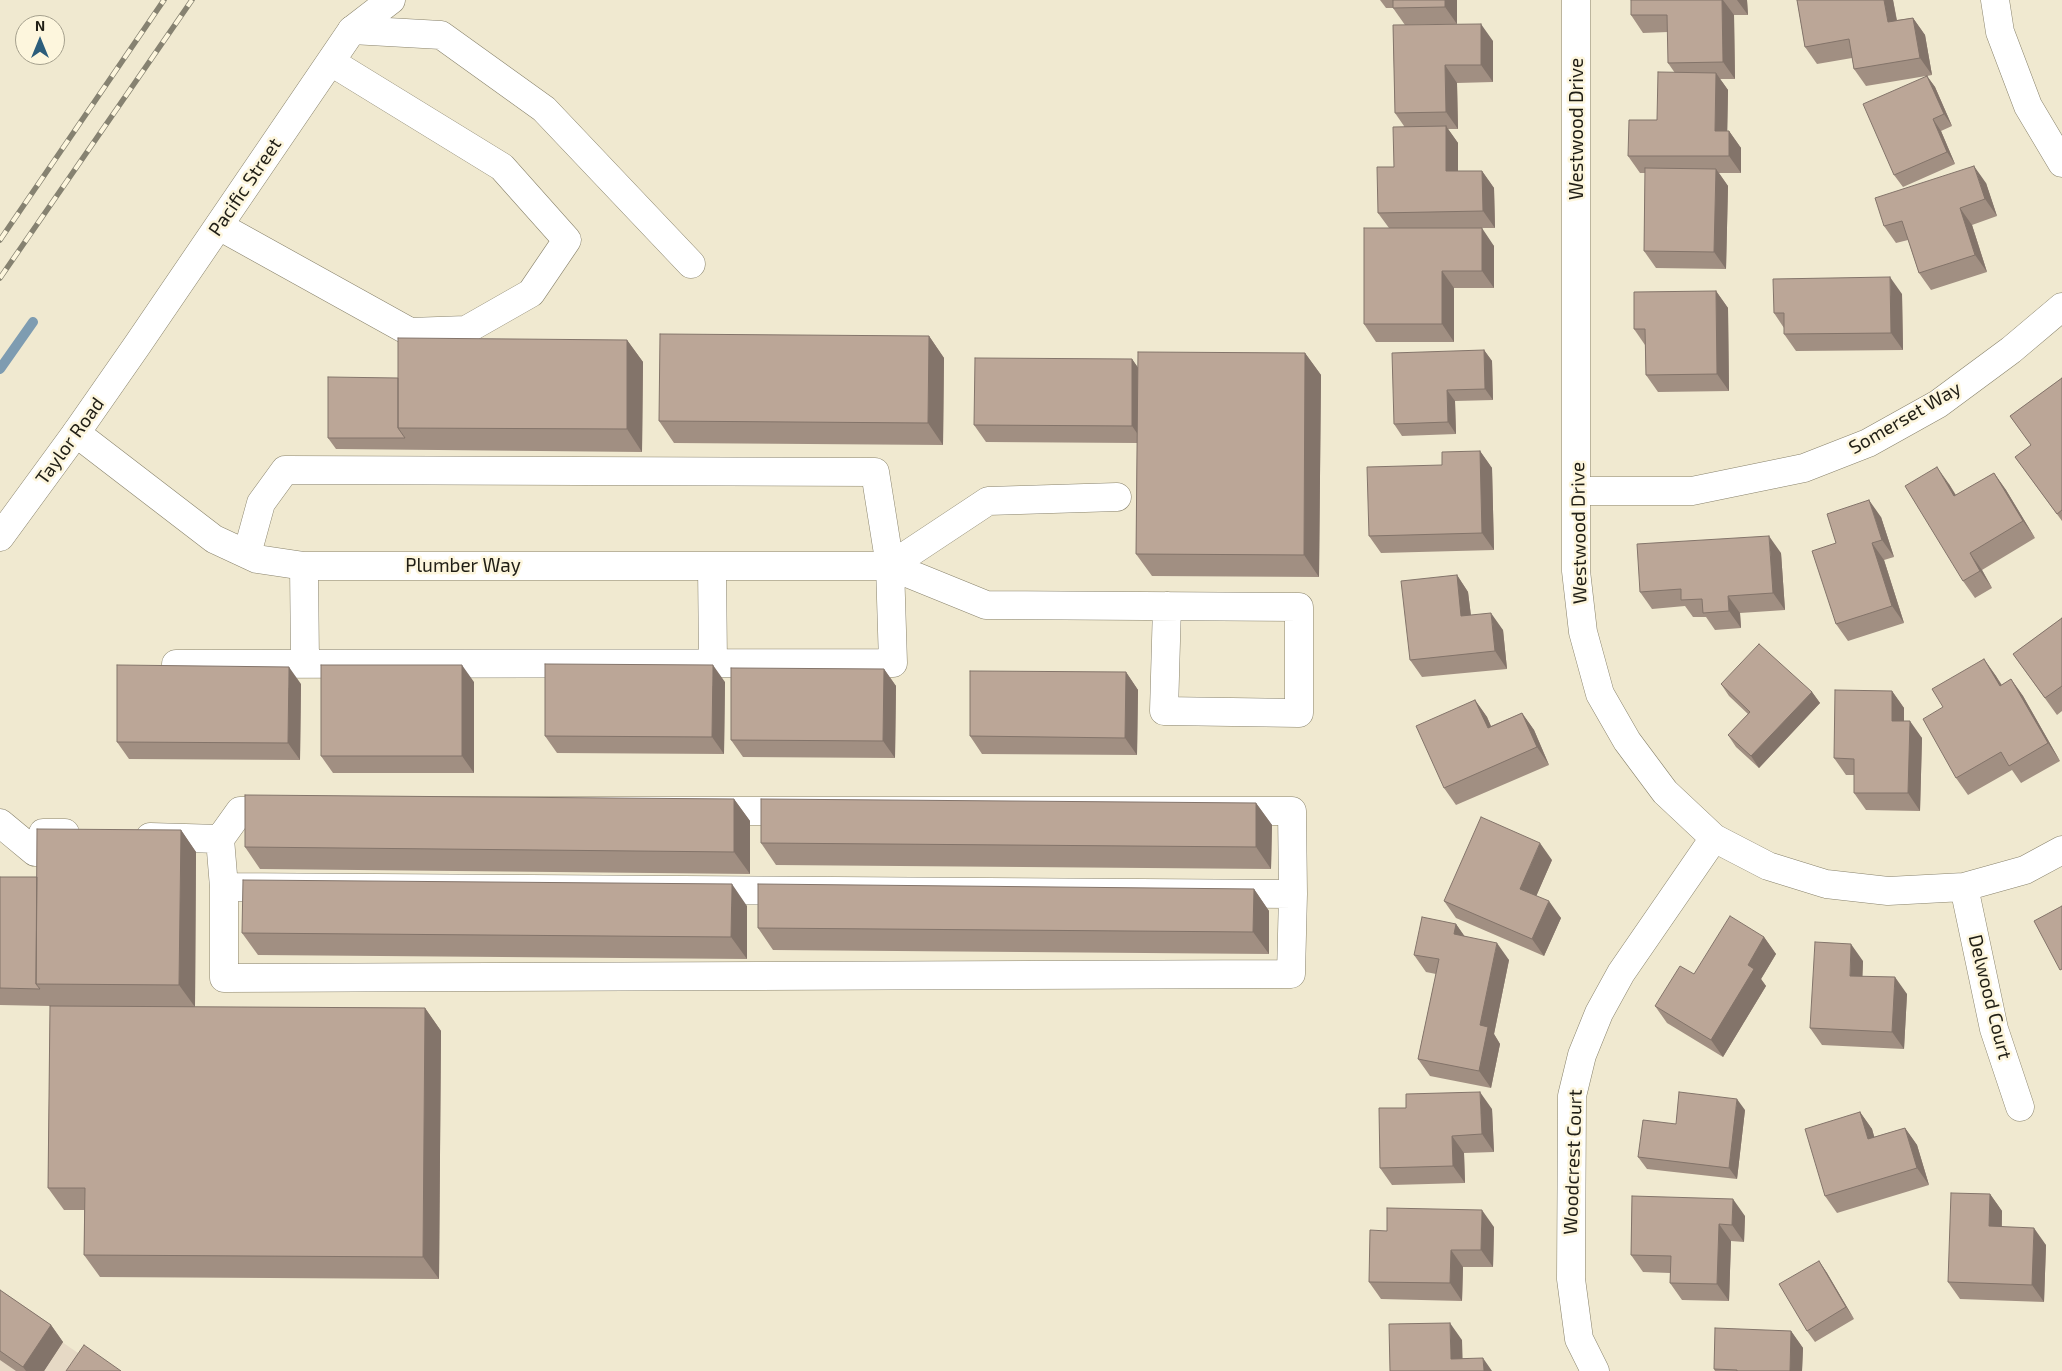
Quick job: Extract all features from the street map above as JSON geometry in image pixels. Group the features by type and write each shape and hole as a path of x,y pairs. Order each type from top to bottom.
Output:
{"street":[{"name":"Pacific Street","path":"352,30 357,0"},
{"name":"Pacific Street","path":"138,344 352,30 391,0"},
{"name":"Westwood Drive","path":"1576,0 1577,580 1583,632 1600,694 1627,741 1665,792 1714,838 1768,866 1826,884 1888,891 1964,887 2025,870 2062,850"},
{"path":"1995,0 2000,32 2028,106 2062,163"},
{"path":"352,30 441,35 544,109 691,264"},
{"path":"219,226 410,332 466,330 531,293 568,240 502,167 331,62"},
{"name":"Somerset Way","path":"1577,490 1692,490 1813,464 1868,443 1938,404 2012,350 2062,308"},
{"name":"Taylor Road","path":"0,537 138,344"},
{"name":"Plumber Way","path":"76,433 214,539 257,559 304,566 890,566"},
{"path":"176,664 893,663 890,566 875,472 285,470 261,503 247,554"},
{"path":"890,566 988,501 1117,498"},
{"path":"304,566 305,663"},
{"path":"712,566 713,663"},
{"path":"890,566 986,604 1167,606 1299,608 1299,713 1164,711 1167,606"},
{"path":"240,810 1292,810 1293,894 1291,974 224,978 224,887 220,839 240,810"},
{"path":"0,823 35,852 43,833 92,834"},
{"path":"122,836 220,839"},
{"name":"Woodcrest Court","path":"1595,1371 1579,1339 1570,1279 1572,1096 1582,1055 1599,1013 1621,974 1714,838"},
{"path":"224,887 1293,894"},
{"name":"Delwood Court","path":"1964,887 1994,1029 2020,1107"}],"shaded area":[{"path":"0,1299 104,1371 0,1371"}],"building":[{"path":"1393,0 1445,0 1445,7 1393,8"},
{"path":"1631,0 1722,0 1723,62 1668,63 1667,15 1631,15"},
{"path":"1797,0 1884,0 1888,22 1913,18 1920,58 1854,69 1849,39 1805,47"},
{"path":"1481,24 1481,65 1445,65 1446,112 1395,113 1393,25"},
{"path":"1658,72 1716,73 1715,131 1729,131 1729,156 1628,156 1629,120 1657,120"},
{"path":"1927,76 1944,114 1933,119 1947,152 1894,175 1863,104"},
{"path":"1446,126 1446,171 1482,171 1483,211 1378,213 1377,167 1394,167 1393,127"},
{"path":"1974,166 1985,199 1960,208 1975,255 1919,273 1902,221 1884,226 1875,198"},
{"path":"1645,168 1716,169 1714,252 1644,251"},
{"path":"1364,228 1482,228 1482,271 1442,271 1442,324 1364,324"},
{"path":"1890,277 1891,333 1784,334 1784,313 1774,313 1773,279"},
{"path":"1716,291 1717,374 1646,375 1645,329 1634,329 1634,292"},
{"path":"660,334 929,336 928,423 659,421"},
{"path":"398,338 627,340 627,429 398,428"},
{"path":"1484,350 1485,389 1447,390 1448,422 1394,424 1392,353"},
{"path":"1138,352 1305,353 1304,555 1136,554"},
{"path":"975,358 1132,359 1132,426 974,425"},
{"path":"328,377 398,378 398,428 405,438 328,438"},
{"path":"2062,378 2062,510 2057,514 2015,457 2031,445 2010,416"},
{"path":"1480,451 1482,533 1369,536 1367,467 1442,465 1442,452"},
{"path":"1937,467 1954,496 1994,473 2023,521 1970,553 1980,571 1963,581 1905,486"},
{"path":"1869,500 1882,540 1872,543 1892,606 1836,624 1812,551 1836,543 1827,514"},
{"path":"1769,536 1773,593 1728,596 1729,611 1703,613 1702,599 1681,600 1681,589 1640,592 1637,544"},
{"path":"1457,575 1461,616 1491,613 1495,651 1410,660 1401,581"},
{"path":"2062,618 2062,686 2045,698 2013,654"},
{"path":"1759,644 1812,692 1751,756 1728,735 1750,712 1721,684"},
{"path":"1984,659 2000,686 2011,679 2048,743 2009,766 2001,752 1956,778 1923,719 1943,707 1932,689"},
{"path":"545,664 713,665 712,737 545,736"},
{"path":"117,665 289,667 288,743 117,742"},
{"path":"321,665 462,665 462,756 321,756"},
{"path":"731,668 884,669 883,741 731,740"},
{"path":"970,671 1126,672 1125,738 970,736"},
{"path":"1835,690 1892,691 1892,721 1910,721 1908,793 1854,793 1854,759 1834,758"},
{"path":"1475,700 1488,728 1522,713 1537,747 1444,788 1416,726"},
{"path":"245,795 734,799 734,852 245,847"},
{"path":"761,799 1256,803 1256,847 761,843"},
{"path":"1481,817 1540,843 1520,889 1549,901 1532,939 1444,901"},
{"path":"37,829 181,830 179,985 36,984"},
{"path":"0,877 37,877 36,984 40,989 0,988"},
{"path":"243,880 732,884 731,937 242,933"},
{"path":"758,884 1254,889 1253,932 758,928"},
{"path":"2062,906 2062,969 2060,970 2034,921"},
{"path":"1730,916 1764,937 1748,965 1754,969 1711,1040 1655,1006 1680,966 1694,974"},
{"path":"1422,917 1456,924 1454,934 1497,943 1480,1025 1488,1027 1479,1071 1418,1059 1439,959 1414,955"},
{"path":"1815,942 1851,944 1850,976 1895,977 1892,1032 1810,1028"},
{"path":"50,1006 425,1008 423,1257 84,1255 85,1188 48,1188"},
{"path":"1480,1092 1482,1134 1452,1136 1453,1166 1380,1168 1379,1108 1406,1108 1406,1094"},
{"path":"1679,1092 1737,1099 1729,1168 1638,1157 1643,1120 1676,1124"},
{"path":"1860,1112 1868,1139 1905,1128 1917,1168 1825,1196 1805,1129"},
{"path":"1951,1193 1990,1194 1989,1226 2034,1228 2032,1285 1948,1282"},
{"path":"1632,1196 1733,1199 1732,1225 1719,1224 1717,1284 1670,1283 1671,1256 1631,1255"},
{"path":"1387,1208 1482,1210 1481,1250 1451,1250 1450,1283 1369,1282 1370,1230 1387,1231"},
{"path":"1819,1261 1846,1307 1807,1331 1779,1284"},
{"path":"0,1290 51,1325 23,1367 0,1351"},
{"path":"1450,1323 1451,1359 1483,1358 1484,1371 1390,1371 1389,1324"},
{"path":"1715,1328 1791,1331 1790,1371 1714,1369"},
{"path":"84,1345 121,1371 66,1371"}],"waterway":[{"path":"0,369 33,322"}],"railway":[{"path":"0,240 164,0"},
{"path":"0,278 192,0"}]}
